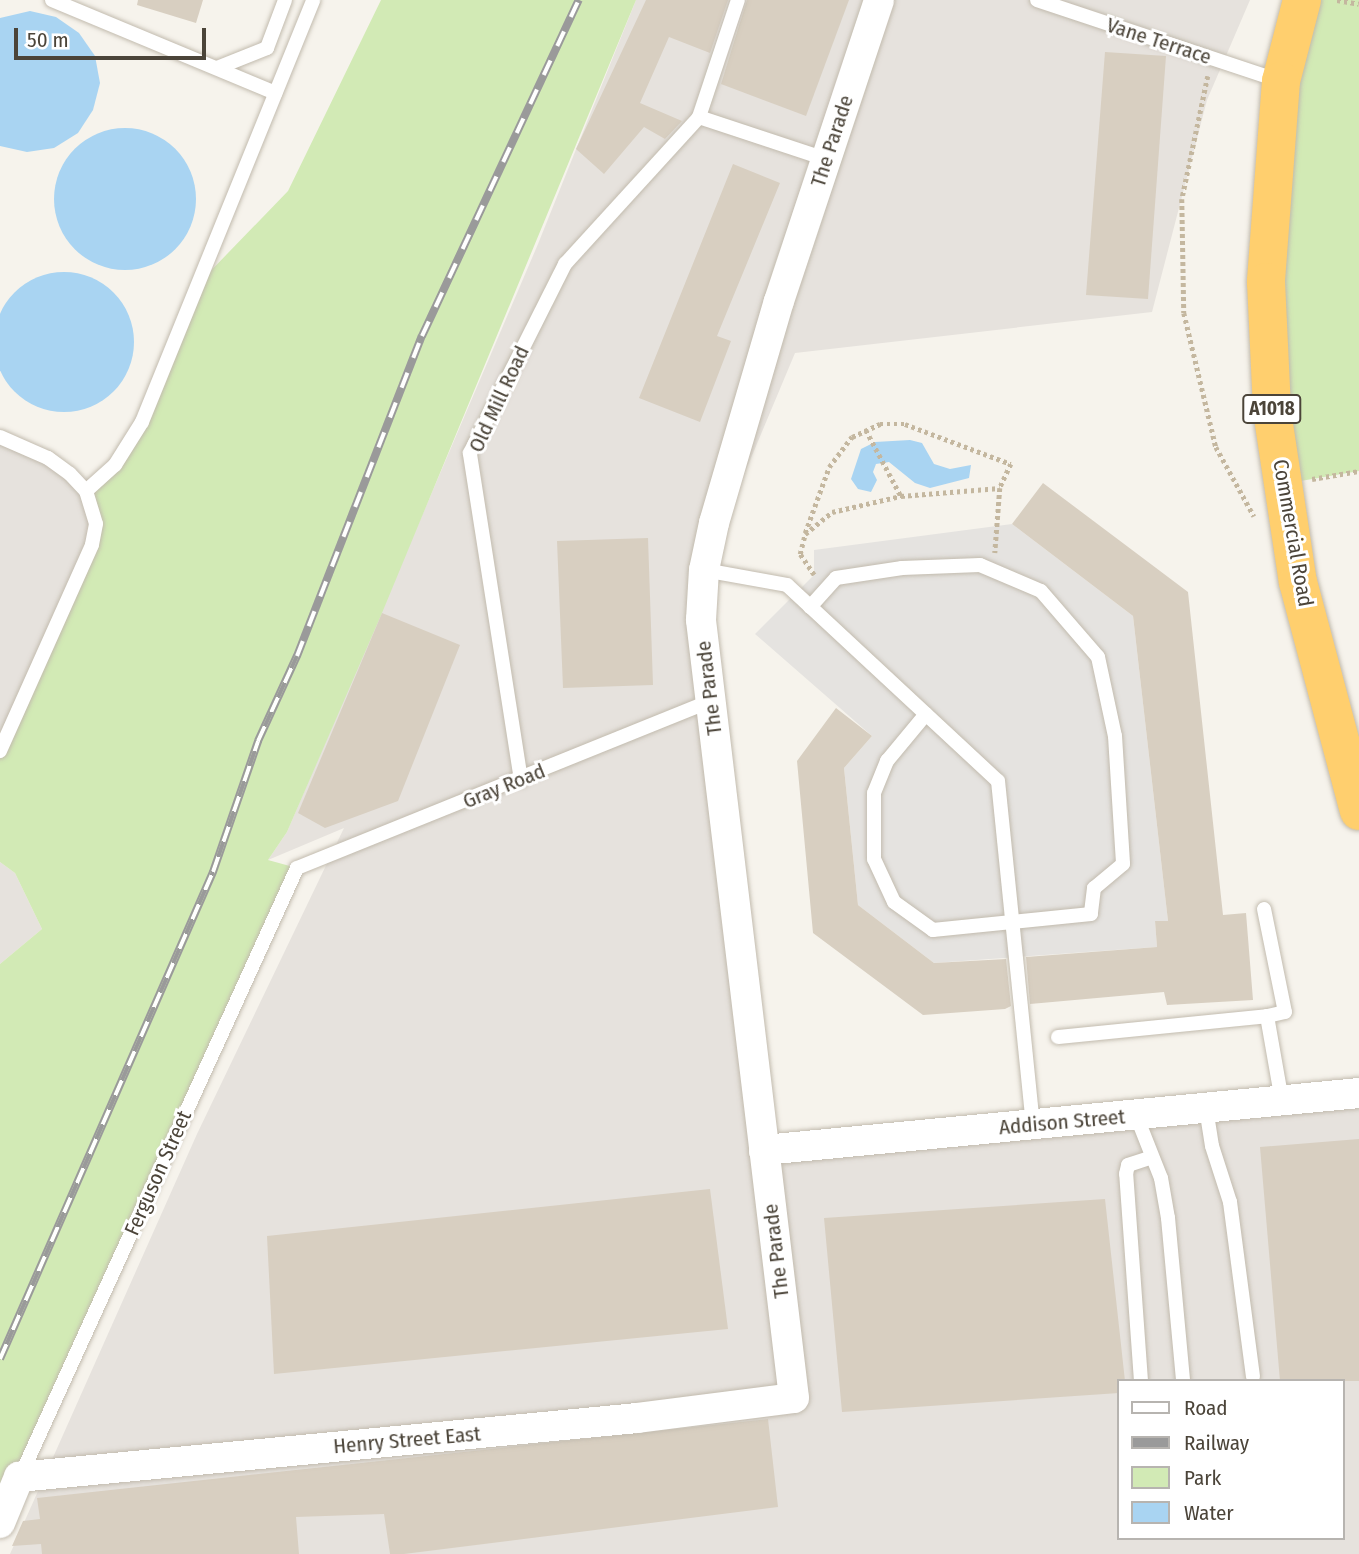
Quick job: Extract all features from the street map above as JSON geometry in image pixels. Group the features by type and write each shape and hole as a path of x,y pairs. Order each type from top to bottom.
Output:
{"highway":[{"name":"Commercial Road","path":"1302,0 1281,81 1266,282 1272,411 1298,582 1359,811"}],"street":[{"name":"The Parade","path":"794,1398 701,620 704,570 779,301 879,0"},
{"name":"Addison Street","path":"764,1150 1359,1093"},
{"name":"Henry Street East","path":"19,1477 637,1418 794,1398"},
{"path":"0,1523 19,1477"}],"lane":[{"path":"52,0 275,93"},
{"path":"216,68 267,48 285,0"},
{"path":"86,491 115,465 142,422 313,0"},
{"path":"738,0 699,117 826,159"},
{"name":"Vane Terrace","path":"1037,0 1281,81"},
{"name":"Old Mill Road","path":"521,780 470,453 565,264 699,117"},
{"path":"0,437 48,458 86,491 96,524 92,545 0,751"},
{"path":"810,607 836,578 902,568 980,565 1041,591 1098,657 1115,736 1123,808 1123,864 1094,888 1091,914 933,930 894,902 874,859 874,793 887,761 926,714"},
{"path":"704,570 787,585 998,781 1033,1125"},
{"name":"Gray Road","path":"297,868 521,780 710,701"},
{"name":"Ferguson Street","path":"19,1477 297,868"},
{"path":"1058,1037 1285,1012 1264,909"},
{"path":"1267,1016 1282,1101"},
{"path":"1206,1108 1212,1146 1230,1202 1253,1376"},
{"path":"1136,1115 1150,1158 1161,1178 1168,1218 1183,1379"},
{"path":"1141,1379 1126,1174 1128,1166 1150,1158"}],"path":[{"path":"1337,0 1359,4"},
{"path":"1212,58 1182,199 1184,313 1216,447 1261,529"},
{"path":"828,588 800,554 805,534 828,467 852,437 880,424 905,424 1011,464 1000,488 994,571"},
{"path":"866,430 901,496"},
{"path":"1283,484 1359,471"},
{"path":"805,534 832,512 901,496 1000,488"}],"shaded area":[{"path":"636,0 1250,0 1207,100 1152,312 795,353 704,570 764,1150 1359,1093 1359,1554 10,1554 197,1134 344,828 268,860 287,832 538,244"},
{"path":"0,437 70,474 96,524 0,751"},
{"path":"1012,524 1133,616 1168,921 1155,921 1157,947 934,963 858,905 844,768 872,736 755,634 814,575 814,550"},
{"path":"0,862 15,873 42,929 0,964"}],"green space":[{"path":"381,0 636,0 382,613 287,832 268,860 297,868 0,1523 0,964 42,929 15,873 0,862 0,751 92,545 86,491 115,465 198,284 288,191"},
{"path":"1302,0 1359,0 1359,471 1283,484 1272,411"}],"water":[{"path":"30,11 56,17 79,33 95,56 100,83 93,110 78,133 54,148 27,152 0,146 0,18"},
{"path":"125,128 152,134 175,149 190,172 196,199 190,226 175,249 152,264 125,270 98,264 75,249 60,226 54,199 60,172 75,149 98,134"},
{"path":"50,273 78,273 103,284 114,292 122,303 133,328 133,356 122,381 114,392 103,400 78,411 50,411 37,407 14,392 -1,369 -1,315 14,292 37,277"},
{"path":"910,440 922,443 934,464 950,469 971,465 969,478 930,488 915,483 889,462 876,464 873,472 877,480 871,492 858,489 851,479 861,449 875,442"}],"building":[{"path":"138,0 203,0 196,23 137,5"},
{"path":"646,0 728,0 710,53 669,37 640,103 682,121 665,139 644,127 604,174 576,149"},
{"path":"747,0 849,0 806,116 721,84"},
{"path":"1105,52 1166,56 1148,299 1086,295"},
{"path":"733,164 780,183 717,336 731,341 700,422 639,398"},
{"path":"1043,483 1188,592 1223,915 1246,913 1253,1000 1167,1005 1164,992 1030,1004 1026,957 1157,947 1155,921 1168,921 1133,616 1012,524"},
{"path":"648,538 653,685 563,688 557,541"},
{"path":"382,613 460,645 398,801 325,828 298,813"},
{"path":"836,708 872,736 844,768 858,905 934,963 1006,959 1011,1006 1005,1009 923,1015 813,933 797,761"},
{"path":"1359,1139 1359,1381 1280,1379 1260,1147"},
{"path":"710,1189 728,1329 274,1374 267,1236"},
{"path":"1105,1199 1125,1379 1118,1379 1118,1393 842,1412 824,1218"},
{"path":"768,1419 778,1507 404,1554 390,1554 384,1514 296,1517 299,1554 42,1554 41,1544 12,1546 23,1521 40,1519 37,1498"}],"railway":[{"path":"0,1359 213,872 258,741 297,656 422,336 579,0"}]}
